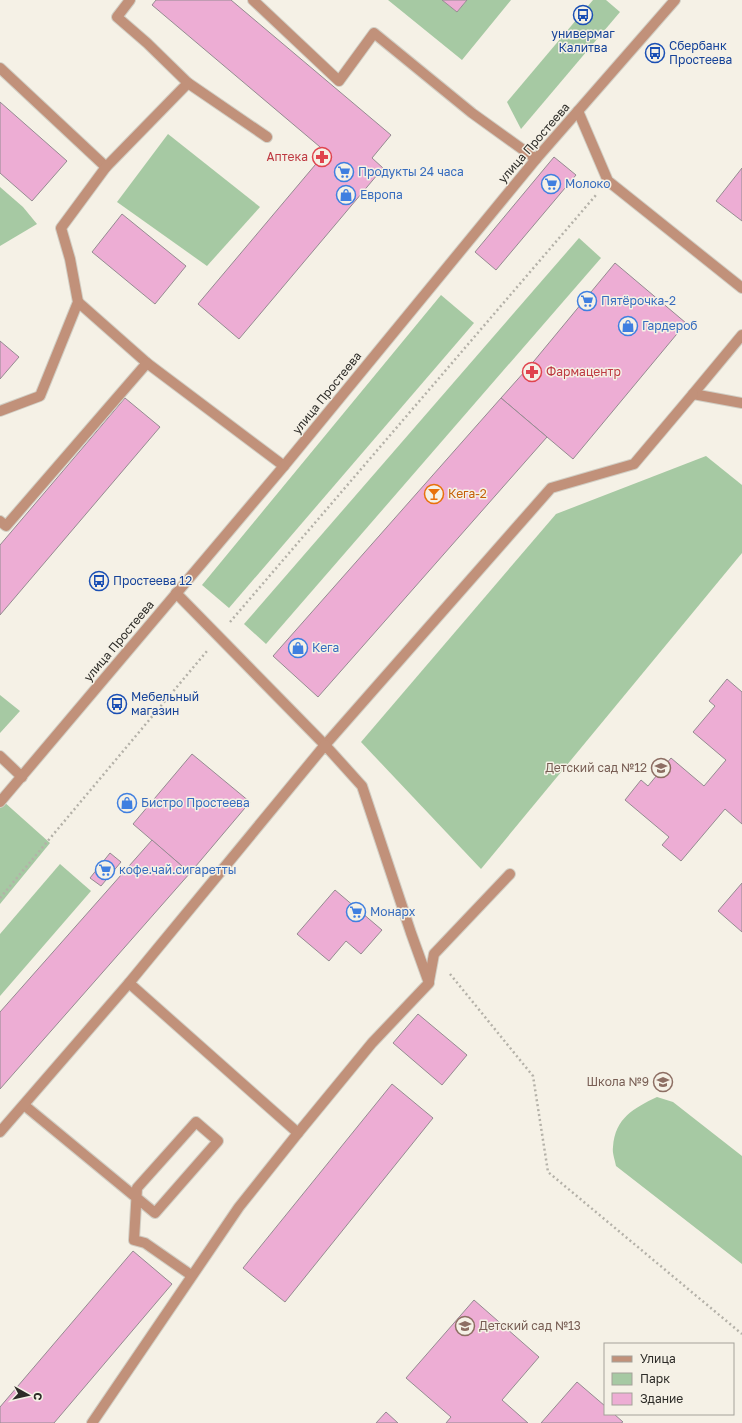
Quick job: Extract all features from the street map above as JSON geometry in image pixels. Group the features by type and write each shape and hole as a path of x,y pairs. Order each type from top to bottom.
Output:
{"street":[{"path":"130,0 117,17 188,83 267,137"},
{"path":"253,0 339,81 374,33 472,113 536,159"},
{"name":"улица Простеева","path":"0,802 284,466 536,159 675,0"},
{"path":"0,68 106,167"},
{"path":"0,411 40,396 78,302 70,259 62,228 106,167 188,83"},
{"path":"578,112 608,180 742,288"},
{"path":"78,302 147,363 284,466"},
{"path":"0,1132 129,983 325,745 551,488 634,464 742,335"},
{"path":"0,521 6,526 147,363"},
{"path":"693,394 742,403"},
{"path":"176,593 325,745 362,786 408,925 429,983"},
{"path":"0,756 22,777"},
{"path":"92,1423 238,1207 298,1132 372,1044 429,983 434,954 510,874"},
{"path":"129,983 298,1132"},
{"path":"24,1105 137,1198 155,1213 218,1141 196,1122 137,1188 137,1198 134,1240 146,1243 191,1275"}],"path":[{"path":"0,898 219,636 608,180"},
{"path":"434,954 533,1076 548,1172 742,1334"}],"green space":[{"path":"388,0 442,0 457,12 467,0 511,0 462,60"},
{"path":"593,0 606,0 620,12 521,129 507,102"},
{"path":"168,134 260,207 207,266 117,202"},
{"path":"0,187 23,207 37,224 0,246"},
{"path":"579,238 601,258 266,644 244,624"},
{"path":"441,295 474,323 229,608 202,585"},
{"path":"706,456 742,485 742,553 481,869 361,742 556,514"},
{"path":"0,695 20,711 0,733"},
{"path":"3,801 50,843 0,904 0,805"},
{"path":"60,864 91,891 0,996 0,934"},
{"path":"657,1097 673,1102 742,1156 742,1264 616,1166 613,1147 617,1128 633,1110"}],"building":[{"path":"156,0 231,0 391,135 372,158 383,168 239,339 198,304 326,152 152,5"},
{"path":"442,0 467,0 457,12"},
{"path":"0,102 67,161 32,201 0,173"},
{"path":"554,157 576,175 496,270 475,252"},
{"path":"742,168 742,221 716,201"},
{"path":"122,214 186,266 155,304 92,252"},
{"path":"615,263 686,323 573,459 501,398 534,361"},
{"path":"0,341 19,357 0,379"},
{"path":"125,398 160,427 0,615 0,545"},
{"path":"501,398 547,437 318,697 273,656"},
{"path":"727,679 742,692 742,824 725,809 681,861 662,845 669,837 625,800 641,780 648,786 671,758 704,786 726,760 693,732 715,706 709,701"},
{"path":"192,754 250,802 190,873 133,824"},
{"path":"152,840 190,873 0,1089 0,1012"},
{"name":"кофе.чай.сигаретты","path":"110,853 121,862 101,886 90,878"},
{"path":"742,883 742,932 718,911"},
{"path":"335,890 382,930 361,954 346,941 329,961 297,934"},
{"path":"418,1014 467,1055 442,1085 393,1043"},
{"path":"392,1084 433,1118 285,1302 243,1268"},
{"path":"133,1251 172,1284 54,1423 0,1423 0,1407"},
{"path":"474,1300 539,1357 502,1400 528,1423 446,1423 451,1417 406,1378"},
{"path":"577,1382 604,1405 604,1415 615,1415 623,1422 621,1423 541,1423"},
{"path":"386,1412 398,1423 376,1423"}],"place":[{"name":"универмаг Калитва","path":"583,15"},
{"name":"Сбербанк Простеева","path":"655,53"},
{"name":"Аптека","path":"322,157"},
{"name":"Продукты 24 часа","path":"344,172"},
{"name":"Молоко","path":"551,184"},
{"name":"Европа","path":"346,195"},
{"name":"Пятёрочка-2","path":"587,301"},
{"name":"Гардероб","path":"628,326"},
{"name":"Фармацентр","path":"532,372"},
{"name":"Кега-2","path":"434,494"},
{"name":"Простеева 12","path":"99,581"},
{"name":"Кега","path":"298,648"},
{"name":"Мебельный магазин","path":"117,704"},
{"name":"Детский сад №12","path":"661,768"},
{"name":"Бистро Простеева","path":"127,803"},
{"name":"кофе.чай.сигаретты","path":"105,870"},
{"name":"Монарх","path":"356,912"},
{"name":"Школа №9","path":"663,1082"},
{"name":"Детский сад №13","path":"465,1326"}]}
